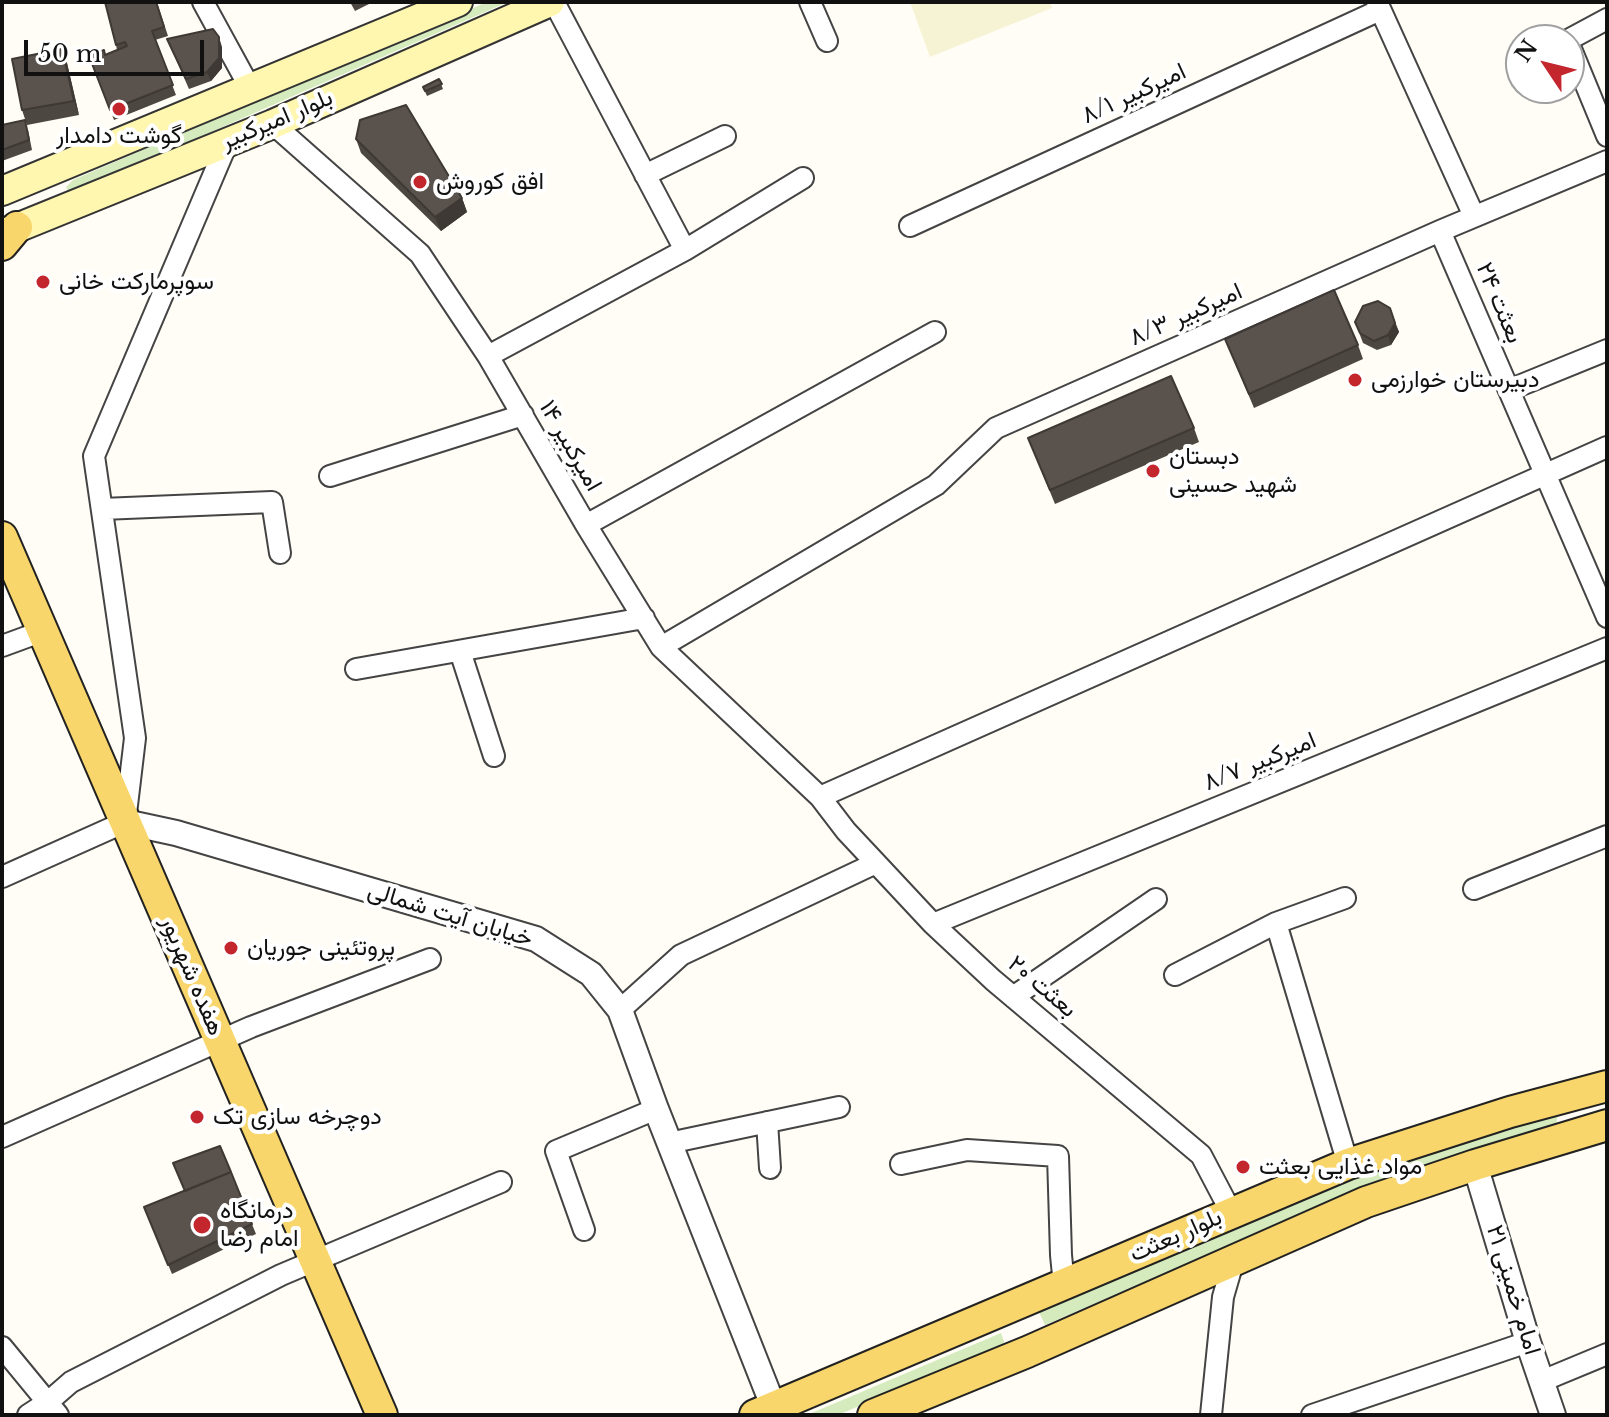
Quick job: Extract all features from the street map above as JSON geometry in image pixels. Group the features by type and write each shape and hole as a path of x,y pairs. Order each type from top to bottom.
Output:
{"main road":[{"name":"بلوار امیرکبیر","path":"2,191 458,2"},
{"name":"بلوار امیرکبیر","path":"7,235 273,124 552,2"},
{"path":"61,167 52,177 52,190 59,201 71,206"},
{"name":"هفده شهریور","path":"2,537 382,1415"},
{"name":"بلوار بعثت","path":"764,1411 1012,1309 1348,1164 1510,1112 1607,1086"},
{"name":"بلوار بعثت","path":"873,1415 1027,1352 1366,1202 1607,1125"},
{"path":"1012,1309 1027,1352"}],"street":[{"path":"203,2 250,88"},
{"path":"552,2 685,250"},
{"path":"810,2 827,41"},
{"path":"1378,6 1474,216"},
{"name":"امیرکبیر ۸/۱","path":"910,226 1378,6"},
{"path":"1585,31 1607,19"},
{"path":"1585,82 1607,136"},
{"name":"امیرکبیر ۱۴","path":"273,124 420,254 488,356 661,647 820,797"},
{"path":"645,175 725,136"},
{"path":"2,877 125,822 135,738 94,456 228,141"},
{"name":"امیرکبیر ۸/۳","path":"661,647 936,485 996,428 1474,216 1607,161"},
{"path":"488,356 685,250 803,178"},
{"name":"بعثت ۲۴","path":"1440,231 1607,617"},
{"path":"586,525 935,332"},
{"path":"1509,390 1607,350"},
{"path":"330,476 523,415"},
{"path":"820,797 1607,447"},
{"path":"102,509 272,502 280,553"},
{"path":"356,669 644,618"},
{"path":"2,646 43,631"},
{"name":"امیرکبیر ۸/۷","path":"933,924 1607,648"},
{"path":"460,651 494,756"},
{"name":"بعثت ۲۰","path":"820,797 846,831 933,924 1013,997 1201,1155 1231,1212"},
{"name":"خیابان آیت شمالی","path":"125,822 176,833 536,939 591,974 620,1010 764,1411"},
{"path":"1474,889 1607,836"},
{"path":"620,1010 681,955 876,863"},
{"path":"1175,975 1276,923 1345,898"},
{"path":"1013,997 1156,899"},
{"path":"1276,923 1348,1164"},
{"path":"2,1137 219,1040 430,959"},
{"path":"669,1143 839,1107"},
{"path":"584,1230 556,1151 656,1109"},
{"path":"767,1122 770,1168"},
{"path":"901,1164 967,1150 1058,1156 1064,1285"},
{"name":"امام خمینی ۲۱","path":"1475,1165 1553,1415"},
{"path":"28,1415 53,1408 71,1382 281,1275 501,1182"},
{"path":"1211,1415 1223,1297 1234,1259"},
{"path":"1312,1415 1528,1342"},
{"path":"2,1347 53,1408"},
{"path":"1542,1381 1607,1354"}],"shaded area":[{"path":"910,2 1050,2 1052,8 930,57"}],"green space":[{"path":"487,2 508,2 76,191 68,191 66,187 73,180"},
{"path":"1558,1113 1556,1126 1386,1178 1045,1325 1039,1312 1395,1162"},
{"path":"1001,1333 1005,1344 838,1415 807,1415"}],"building":[{"path":"105,2 156,2 164,27 152,31 173,85 110,110 89,56 104,50 105,55 127,46 125,42 116,45"},
{"path":"213,29 219,37 219,58 207,72 186,79 167,39"},
{"path":"62,49 74,101 22,110 12,59"},
{"path":"439,79 442,84 425,91 423,87"},
{"name":"افق کوروش","path":"406,105 462,198 435,217 356,139 360,120"},
{"path":"25,120 29,140 2,150 2,125"},
{"path":"1334,290 1358,345 1249,394 1225,339"},
{"path":"1378,301 1390,308 1395,323 1388,335 1374,341 1360,333 1355,322 1363,306"},
{"path":"1171,376 1194,428 1050,490 1028,438"},
{"path":"220,1146 231,1172 185,1191 173,1163"},
{"name":"درمانگاه امام رضا","path":"231,1172 252,1224 168,1265 144,1207"}],"place":[{"name":"گوشت دامدار","path":"119,109"},
{"name":"افق کوروش","path":"420,182"},
{"name":"سوپرمارکت خانی","path":"43,282"},
{"name":"دبیرستان خوارزمی","path":"1355,380"},
{"name":"دبستان شهید حسینی","path":"1153,471"},
{"name":"پروتئینی جوریان","path":"231,948"},
{"name":"دوچرخه سازی تک","path":"197,1117"},
{"name":"مواد غذایی بعثت","path":"1243,1167"},
{"name":"درمانگاه امام رضا","path":"202,1225"}]}
